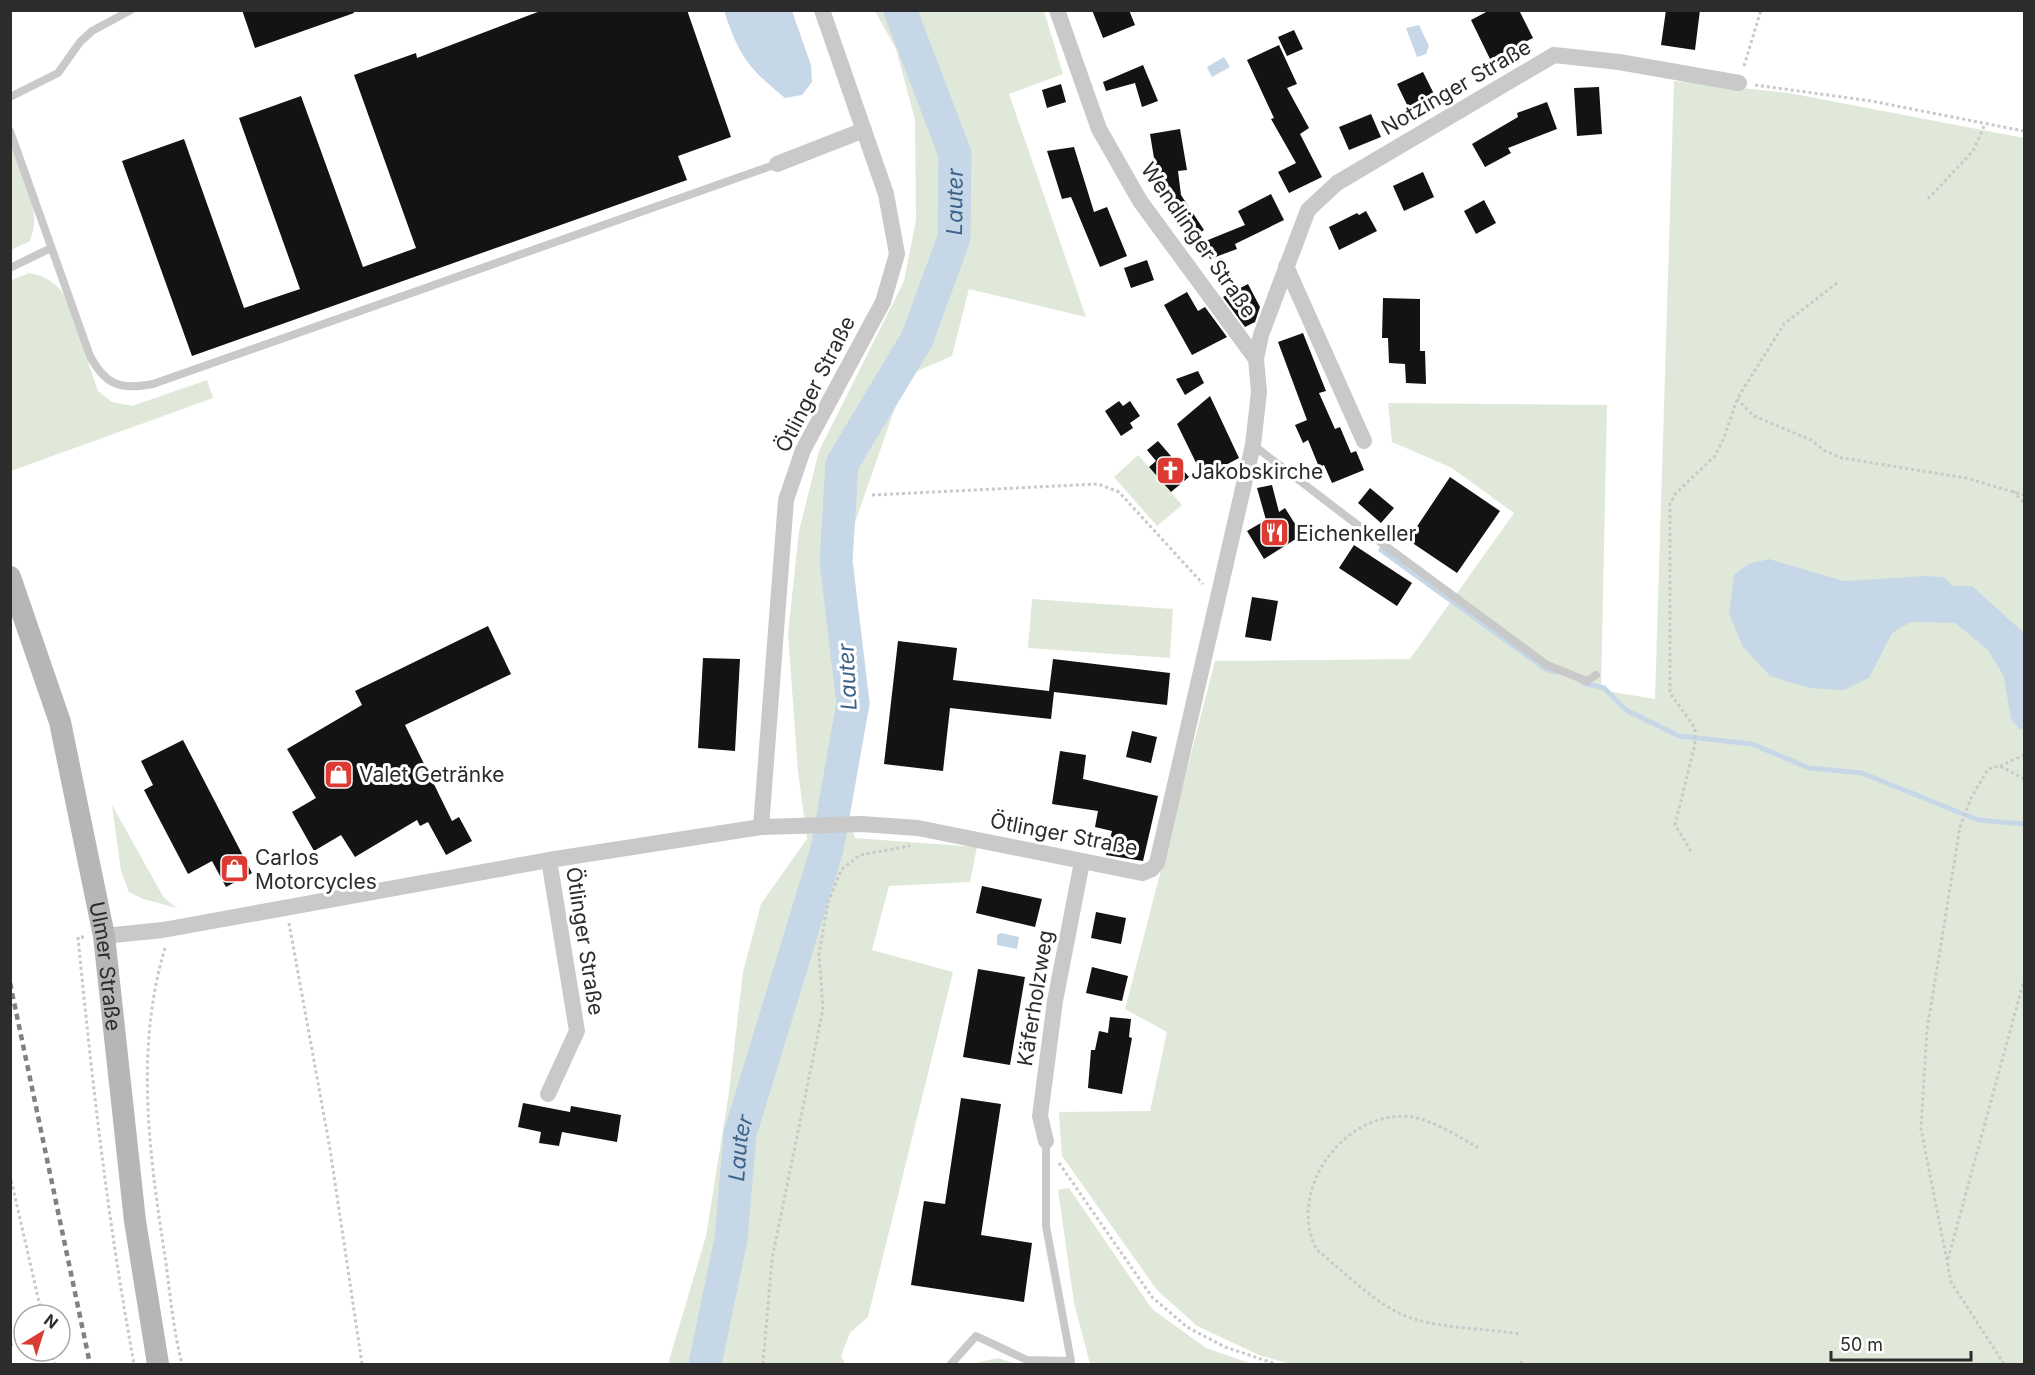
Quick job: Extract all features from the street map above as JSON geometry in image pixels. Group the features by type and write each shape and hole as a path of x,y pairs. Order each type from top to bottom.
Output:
{"main road":[{"name":"Ulmer Straße","path":"10,577 60,722 104,936 135,1221 158,1365"}],"street":[{"name":"Ötlinger Straße","path":"761,827 786,500 803,450 883,302 897,254 886,194 822,10"},
{"name":"Wendlinger Straße","path":"1057,10 1099,129 1140,201 1256,359"},
{"name":"Notzinger Straße","path":"1256,359 1261,335 1308,210 1337,183 1554,55 1619,62 1739,83"},
{"path":"777,164 864,130"},
{"path":"1286,266 1364,441"},
{"name":"Ötlinger Straße","path":"104,936 164,930 549,860 761,827 861,824 918,828 1143,873 1152,869 1157,863 1253,445 1259,392 1256,359"},
{"name":"Ötlinger Straße","path":"548,1094 577,1031 549,860"},
{"name":"Käferholzweg","path":"1046,1141 1040,1116 1044,1082 1055,1001 1082,862"}],"lane":[{"path":"10,98 58,73 80,42 92,31 132,10"},
{"path":"10,131 90,356 98,371 107,380 132,388 153,384 777,164"},
{"path":"10,268 51,248"},
{"path":"1253,445 1359,527 1547,664 1587,681 1596,675"},
{"path":"951,1365 976,1336 1027,1360 1071,1361 1046,1226 1046,1141"}],"path":[{"path":"1761,10 1739,83 1871,101 2025,131"},
{"path":"1928,199 1973,151 1985,124"},
{"path":"1691,851 1675,825 1695,744 1695,728 1670,693 1670,504 1676,493 1715,456 1724,438 1737,399 1784,324 1837,283"},
{"path":"1737,399 1754,416 1811,440 1825,451 1842,458 1966,478 2025,495"},
{"path":"872,495 1098,484 1119,492 1218,600"},
{"path":"2012,490 2025,503"},
{"path":"2004,1365 1951,1282 1921,1129 1927,1030 1960,827 1971,798 1988,769 2025,755"},
{"path":"2000,766 2025,779"},
{"path":"763,1365 772,1258 823,1009 819,953 828,903 841,870 860,855 910,847 918,828"},
{"path":"287,909 330,1149 362,1365"},
{"path":"164,930 166,945 154,985 146,1097 155,1194 182,1365"},
{"path":"78,937 96,1115 118,1278 134,1365"},
{"path":"1947,1262 2025,980"},
{"path":"1478,1148 1413,1116 1395,1117 1373,1123 1351,1133 1333,1151 1316,1176 1309,1197 1306,1220 1310,1238 1317,1250 1387,1306 1412,1318 1438,1325 1519,1334"},
{"path":"1046,1141 1152,1298 1187,1327 1226,1347 1276,1365"},
{"path":"10,1175 39,1303"},
{"path":"1521,1365 1522,1360"}],"green space":[{"path":"875,11 1044,11 1063,74 1009,94 1086,317 969,289 952,356 906,376 850,537 863,659 859,716 846,809 855,838 977,847 970,882 889,886 872,950 953,972 868,1317 850,1333 841,1356 845,1364 668,1364 706,1236 729,1092 743,972 761,904 807,839 798,771 788,634 799,531 819,451 904,281 916,220 915,120 896,49"},
{"path":"1674,81 1789,93 2024,138 2024,1364 1289,1364 1259,1355 1197,1326 1157,1290 1062,1156 1059,1112 1150,1111 1167,1032 1125,1009 1215,661 1410,659 1514,513 1452,468 1392,442 1388,403 1607,405 1601,690 1655,699"},
{"path":"10,141 29,190 34,216 30,241 11,250"},
{"path":"29,273 50,281 66,298 98,391 112,402 132,406 207,380 213,398 11,471 10,281"},
{"path":"1138,455 1182,505 1157,526 1114,477"},
{"path":"1032,599 1173,609 1170,658 1028,648"},
{"path":"112,805 164,898 177,908 143,899 129,892 121,871"},
{"path":"1069,1188 1152,1309 1206,1348 1252,1364 1090,1364 1074,1303 1058,1190"},
{"path":"998,1358 1017,1364 970,1364"}],"water":[{"path":"724,11 792,11 811,65 812,82 802,95 785,98 753,69 740,51"},
{"path":"1419,25 1429,46 1426,54 1417,57 1406,28"},
{"path":"1224,57 1230,67 1212,77 1207,67"},
{"path":"1769,559 1844,581 1924,576 1944,577 1952,586 1972,586 2024,633 2024,729 2019,729 2011,719 2004,677 1988,650 1955,623 1911,622 1892,633 1869,678 1844,690 1809,688 1770,676 1743,647 1729,614 1734,575 1748,564"},
{"path":"1001,933 1019,937 1017,949 997,945 997,935"}],"building":[{"path":"242,10 353,10 354,13 255,48"},
{"path":"543,10 687,10 731,137 678,156 687,180 192,356 122,161 184,139 244,308 300,289 239,118 301,96 363,267 416,248 354,75 416,53 417,58"},
{"path":"1092,10 1129,10 1135,25 1103,38"},
{"path":"1490,10 1519,10 1533,38 1490,59 1471,20"},
{"path":"1666,10 1700,10 1695,50 1661,45"},
{"path":"1294,30 1303,49 1287,56 1278,37"},
{"path":"1279,45 1297,84 1287,88 1309,128 1300,134 1322,177 1289,193 1278,172 1296,163 1271,119 1274,118 1247,60"},
{"path":"1143,65 1158,101 1142,107 1135,83 1106,91 1103,82"},
{"path":"1423,72 1435,96 1409,109 1397,84"},
{"path":"1061,84 1066,102 1047,108 1042,90"},
{"path":"1599,87 1602,134 1577,136 1574,88"},
{"path":"1547,102 1557,129 1508,148 1511,153 1485,167 1472,144 1518,117 1517,113"},
{"path":"1371,114 1381,137 1349,150 1339,127"},
{"path":"1180,129 1187,170 1178,171 1181,195 1204,230 1188,241 1161,200 1150,134"},
{"path":"1074,147 1094,212 1107,207 1127,256 1100,267 1071,197 1062,199 1047,151"},
{"path":"1423,172 1434,197 1404,211 1393,186"},
{"path":"1271,194 1284,220 1235,244 1237,249 1210,259 1203,242 1245,225 1238,211"},
{"path":"1484,200 1496,223 1476,234 1464,211"},
{"path":"1366,211 1377,231 1339,250 1329,227"},
{"path":"1147,260 1154,280 1131,288 1124,268"},
{"path":"1248,284 1260,307 1255,322 1245,327 1223,297"},
{"path":"1187,292 1198,311 1205,307 1227,337 1192,355 1164,305"},
{"path":"1383,298 1420,299 1420,351 1425,351 1426,384 1406,383 1405,364 1389,363 1388,338 1382,338"},
{"path":"1303,333 1326,391 1319,393 1335,429 1340,427 1351,453 1356,451 1364,470 1332,483 1324,465 1319,467 1308,440 1303,443 1295,425 1307,420 1278,342"},
{"path":"1198,371 1204,383 1185,395 1176,379"},
{"path":"1210,396 1239,458 1203,477 1177,424"},
{"path":"1119,401 1123,406 1130,401 1140,416 1130,423 1133,428 1121,436 1105,411"},
{"name":"Jakobskirche","path":"1158,441 1189,477 1171,492 1149,467 1156,461 1147,450"},
{"path":"1450,477 1500,511 1457,573 1408,540"},
{"name":"Eichenkeller","path":"1272,485 1279,512 1285,508 1302,535 1264,559 1247,531 1266,520 1257,488"},
{"path":"1370,488 1394,508 1381,523 1358,503"},
{"path":"1354,545 1412,583 1397,606 1339,568"},
{"path":"1252,597 1278,601 1271,641 1245,637"},
{"path":"488,626 511,674 405,725 452,821 459,817 472,841 446,855 428,822 420,826 417,820 355,857 341,835 314,851 292,812 316,798 287,749 362,705 355,691"},
{"path":"898,641 957,648 953,680 1049,691 1053,659 1170,673 1167,705 1054,692 1051,719 950,708 943,771 884,764"},
{"path":"703,658 740,659 735,751 698,748"},
{"path":"1132,731 1157,737 1151,763 1126,757"},
{"path":"183,740 252,873 226,887 212,861 188,874 144,790 153,785 141,761"},
{"path":"1060,751 1086,755 1083,779 1158,796 1143,861 1106,855 1112,831 1095,827 1098,811 1052,804"},
{"path":"982,886 1042,899 1035,927 976,913"},
{"path":"1096,912 1126,918 1121,944 1091,938"},
{"path":"1092,967 1128,976 1122,1001 1086,993"},
{"path":"978,969 1025,977 1010,1065 963,1057"},
{"path":"1110,1017 1131,1019 1129,1037 1132,1038 1122,1094 1088,1088 1091,1050 1095,1050 1099,1031 1108,1033"},
{"path":"961,1098 1001,1104 981,1235 1032,1243 1024,1302 911,1285 924,1201 945,1204"},
{"path":"523,1103 570,1112 571,1106 621,1115 617,1142 562,1132 559,1146 539,1143 541,1132 518,1127"}],"waterway":[{"name":"Lauter","path":"705,1364 731,1239 740,1134 827,849 853,703 836,561 842,464 917,339 954,238 955,154 900,10"},
{"path":"1381,550 1544,668 1554,672"},
{"path":"1583,683 1604,688 1626,710 1679,736 1752,744 1809,768 1862,773 1978,820 2024,824"}],"railway":[{"path":"10,983 90,1364"}],"place":[{"name":"Jakobskirche","path":"1170,471"},
{"name":"Eichenkeller","path":"1275,533"},
{"name":"Valet Getränke","path":"338,774"},
{"name":"Carlos Motorcycles","path":"234,869"}]}
